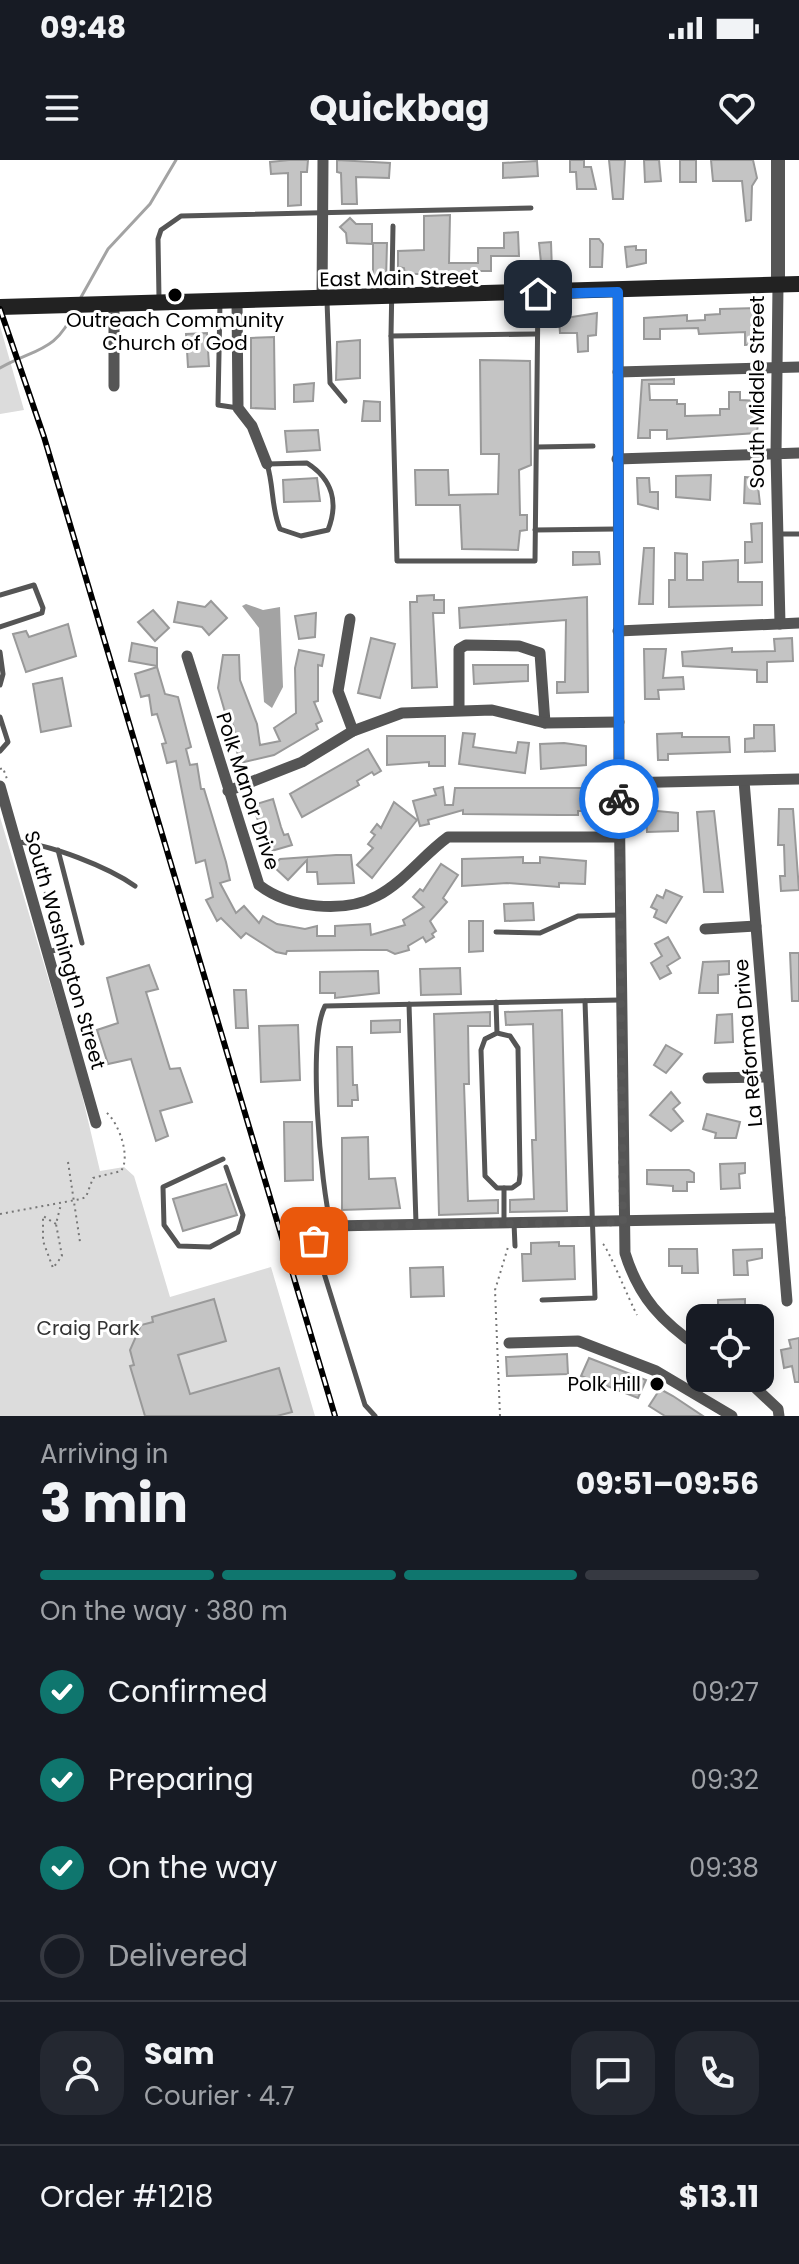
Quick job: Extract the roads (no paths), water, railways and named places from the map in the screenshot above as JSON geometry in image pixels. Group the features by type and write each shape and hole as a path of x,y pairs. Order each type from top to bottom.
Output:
{"main road":[{"name":"East Main Street","path":"0,307 78,302 324,300 618,292 799,284"}],"street":[{"path":"323,160 324,300"},
{"name":"South Middle Street","path":"778,160 776,454 780,624"},
{"path":"618,292 620,1000 625,1253 642,1296 666,1324 686,1338"},
{"path":"228,301 238,408 252,426 267,464"},
{"path":"114,302 114,386"},
{"path":"618,372 799,367"},
{"path":"617,459 799,453"},
{"path":"350,619 338,691 353,731"},
{"path":"618,631 799,623"},
{"path":"459,710 459,649 466,645 519,646 540,653 545,723"},
{"name":"Polk Manor Drive","path":"187,656 259,885 290,902 319,906 355,903 377,896 448,837 620,837"},
{"path":"228,791 302,762 353,731 402,713 492,710 545,723 619,722"},
{"path":"619,783 799,779"},
{"name":"La Reforma Drive","path":"744,781 787,1301"},
{"name":"South Washington Street","path":"0,786 96,1123"},
{"path":"705,929 756,926"},
{"path":"708,1078 768,1077"},
{"path":"331,1226 780,1218"},
{"path":"509,1343 578,1341 656,1371 732,1416"},
{"path":"760,1392 778,1409 779,1416"}],"lane":[{"path":"159,301 158,239 161,230 181,216 322,216 531,208"},
{"path":"393,226 391,336 397,561 535,561 535,334 538,294"},
{"path":"324,300 330,383 345,401"},
{"path":"228,301 218,405 238,408"},
{"path":"391,336 535,334"},
{"path":"537,447 593,446"},
{"path":"307,463 318,470 333,495 335,512 328,530 301,536 280,529 274,516 273,482 267,464 307,463"},
{"path":"535,530 617,529"},
{"path":"777,534 799,534"},
{"path":"0,595 34,585 43,608 42,613 0,627"},
{"path":"0,652 3,674 0,685"},
{"path":"0,717 8,742 0,751"},
{"path":"16,842 47,844 118,874 135,886"},
{"path":"58,850 82,943"},
{"path":"496,932 540,933 578,916 620,915"},
{"path":"47,952 71,946"},
{"path":"375,1416 365,1405 318,1263 314,1241 331,1226 324,1201 317,1021 325,1006 620,1000"},
{"path":"542,1300 595,1298 585,1001"},
{"path":"496,1002 497,1033"},
{"path":"409,1004 416,1225"},
{"path":"497,1033 510,1036 518,1048 520,1175 519,1183 504,1188 489,1184 485,1176 481,1050 485,1039 497,1033"},
{"path":"223,1159 163,1187 164,1225 179,1246 210,1247 238,1232 243,1215 226,1167"},
{"path":"504,1188 512,1246"}],"waterway":[{"path":"80,299 108,249 150,204 176,160"},
{"path":"0,368 53,341 61,334 75,309"}],"railway":[{"path":"0,309 44,437 335,1416"}],"place":[{"name":"Outreach Community Church of God","path":"175,295"},
{"name":"Polk Hill","path":"657,1384"}],"park label":[{"name":"Craig Park","path":"88,1328"}]}
